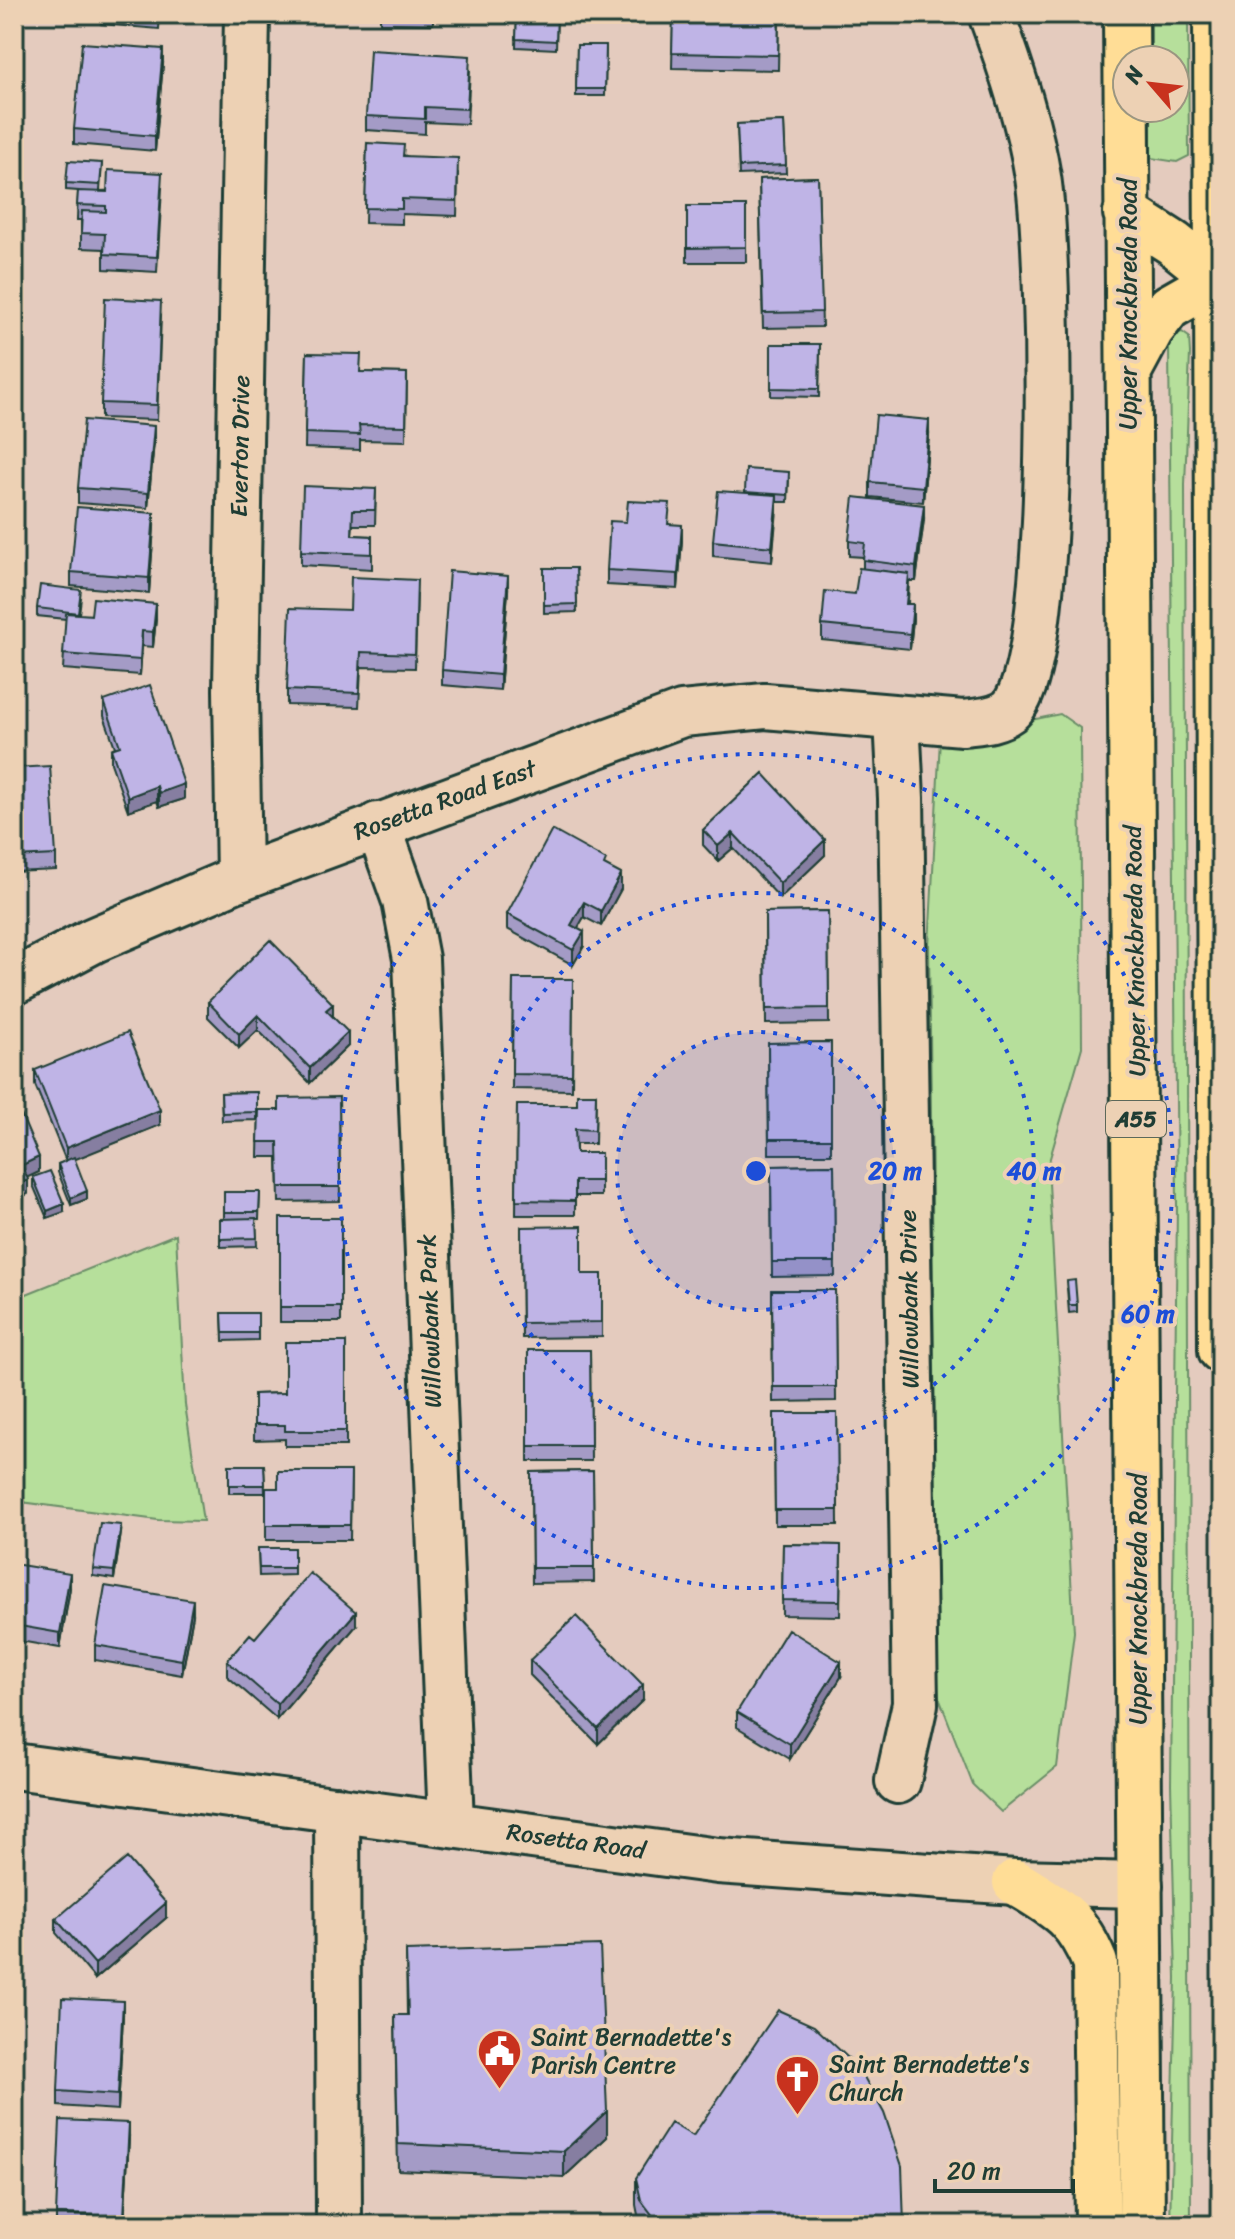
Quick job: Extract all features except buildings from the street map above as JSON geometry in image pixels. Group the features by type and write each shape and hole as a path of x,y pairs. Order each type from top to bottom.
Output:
{"highway":[{"name":"Upper Knockbreda Road","path":"1126,14 1142,2225"},
{"path":"1216,14 1220,279 1221,1350"},
{"path":"1126,213 1173,243 1220,279"},
{"path":"1128,373 1151,330 1169,307 1220,279"},
{"path":"1015,1882 1068,1916 1083,1936 1095,1963 1098,2225"}],"street":[{"name":"Everton Drive","path":"239,878 236,705 247,14"},
{"path":"897,719 963,723 991,720 1010,711 1021,696 1040,620 1046,549 1046,458 1044,270 1039,181 1013,72 991,14"},
{"name":"Rosetta Road East","path":"14,982 94,940 239,878 682,714 765,706 897,719"},
{"name":"Willowbank Drive","path":"897,719 901,798 915,1704 898,1781"},
{"name":"Willowbank Park","path":"378,825 405,901 416,959 451,1823"},
{"name":"Rosetta Road","path":"14,1766 718,1861 1015,1882 1140,1885"},
{"path":"337,1809 339,2217"}],"green space":[{"path":"1151,14 1188,14 1188,44 1151,44"},
{"path":"1151,124 1189,124 1189,156 1177,162 1151,158"},
{"path":"1182,332 1189,337 1190,353 1185,485 1191,2225 1170,2225 1176,1978 1171,1784 1177,1204 1169,346 1175,334"},
{"path":"1060,714 1080,728 1082,1047 1048,1165 1074,1632 1057,1767 1001,1812 973,1785 938,1695 929,946 940,739"},
{"path":"176,1234 185,1405 203,1521 158,1520 14,1501 14,1299"}],"place":[{"name":"Saint Bernadette's Parish Centre","path":"500,2090"},
{"name":"Saint Bernadette's Church","path":"798,2117"}]}
